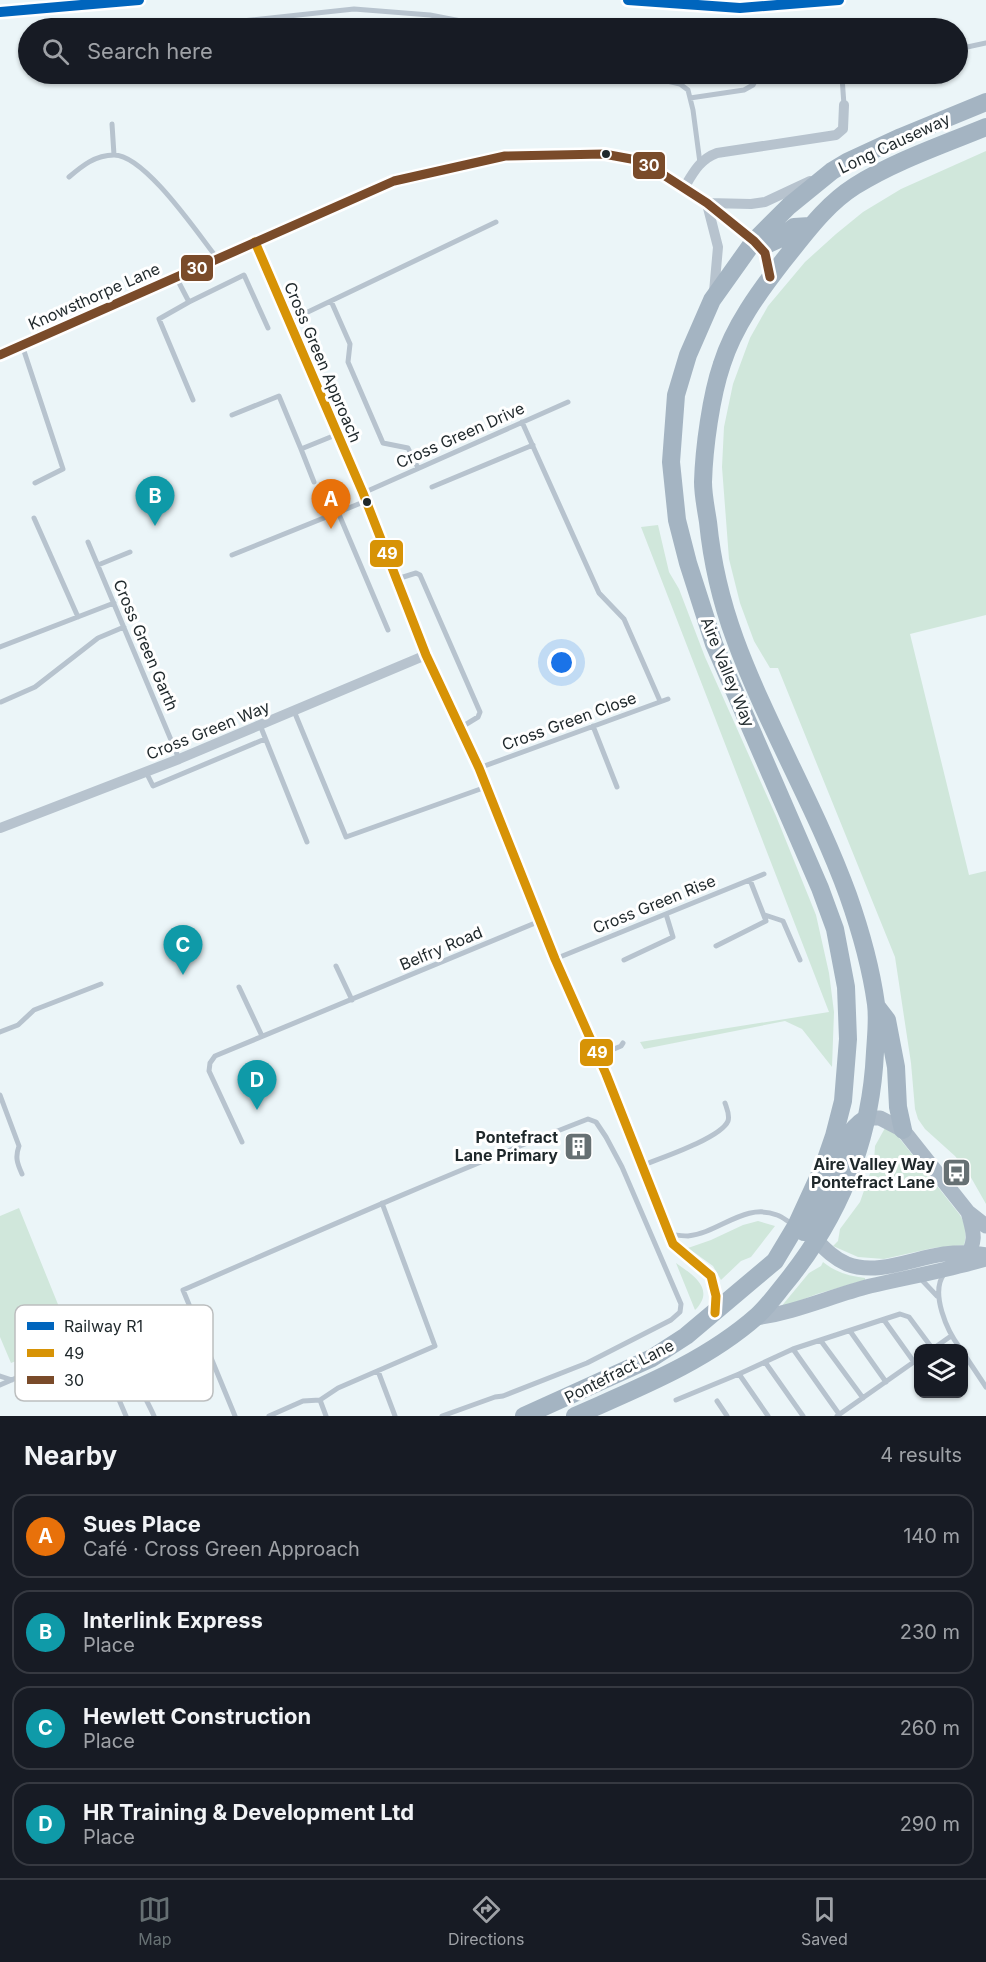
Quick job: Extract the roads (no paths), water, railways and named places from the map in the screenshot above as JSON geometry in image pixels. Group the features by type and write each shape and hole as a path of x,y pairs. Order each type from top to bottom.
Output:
{"highway":[{"name":"Long Causeway","path":"754,241 789,206 832,171 847,162 986,102"},
{"name":"Long Causeway","path":"783,261 810,225 852,188 913,156 986,127"},
{"path":"754,241 768,244 779,240 794,227 810,225"},
{"path":"754,241 765,253 770,277"},
{"name":"Aire Valley Way","path":"754,241 712,300 688,355 676,395 670,462 677,520 714,644 820,888 835,929 847,997 848,1039 841,1110"},
{"name":"Aire Valley Way","path":"783,261 745,314 722,362 711,411 703,485 713,564 734,638 835,861 865,951 876,1006 874,1076 868,1118"},
{"path":"876,1006 887,1020 896,1067 898,1107 903,1130"},
{"name":"Pontefract Lane","path":"575,1416 698,1359 755,1318 802,1263 805,1228 841,1110"},
{"path":"805,1228 831,1185 855,1126 868,1118"},
{"name":"Pontefract Lane","path":"524,1416 652,1358 686,1336 774,1261 789,1255 805,1228"}],"street":[{"name":"Long Causeway","path":"700,163 717,153 836,135 843,129 844,105"},
{"name":"Knowsthorpe Lane","path":"0,355 394,181 505,156 604,154 642,161 707,203 754,241"},
{"path":"684,188 700,163"},
{"path":"712,300 718,247 707,203 765,202 832,171"},
{"name":"Cross Green Approach","path":"255,242 338,434 426,655 479,768 555,959 643,1165 673,1244 711,1276 716,1296 715,1313"},
{"name":"Cross Green Way","path":"0,828 179,759 426,655"},
{"path":"868,1118 880,1118 903,1130 968,1212 986,1226"},
{"path":"962,1266 970,1252 974,1237 968,1212"},
{"path":"805,1228 833,1257 848,1264 866,1268 944,1254 970,1252 986,1257"},
{"name":"Pontefract Lane","path":"755,1318 870,1286 962,1266 986,1257"}],"lane":[{"path":"270,18 354,9 445,18"},
{"path":"968,47 986,43"},
{"path":"680,84 688,90 700,163"},
{"path":"690,98 744,90 754,84"},
{"path":"843,84 844,105"},
{"path":"112,124 114,155"},
{"path":"69,177 89,160 114,155 126,158 149,174 217,258"},
{"path":"290,321 496,222"},
{"path":"193,400 159,319 244,275 268,328"},
{"path":"176,277 189,302"},
{"path":"331,301 350,344 348,362 383,443 408,448 418,468"},
{"path":"22,345 63,469 35,483"},
{"path":"232,415 279,396 314,482"},
{"name":"Cross Green Drive","path":"232,555 338,512 418,468 568,402"},
{"path":"522,422 599,593 624,620 660,701"},
{"path":"301,449 338,434"},
{"path":"432,487 533,445"},
{"path":"338,512 388,630"},
{"path":"34,518 78,616"},
{"name":"Cross Green Garth","path":"88,542 179,759"},
{"path":"98,566 130,552"},
{"path":"397,579 416,573 420,575 480,712 478,717 460,728"},
{"path":"0,647 114,603"},
{"path":"1,702 35,687 98,638 124,627"},
{"name":"Cross Green Close","path":"479,768 668,699"},
{"path":"294,711 346,837 486,787"},
{"path":"260,725 307,842"},
{"path":"593,726 617,787"},
{"path":"146,772 153,786 265,739"},
{"name":"Cross Green Rise","path":"555,959 764,874"},
{"path":"716,946 766,921 750,880"},
{"path":"624,960 673,937 666,914"},
{"path":"765,915 783,921 800,960"},
{"name":"Belfry Road","path":"242,1142 209,1071 210,1063 215,1056 540,921"},
{"path":"336,966 352,1000"},
{"path":"0,1032 12,1028 34,1010 100,984"},
{"path":"239,987 262,1036"},
{"path":"598,1056 623,1043"},
{"path":"0,1095 19,1146 16,1152 16,1163 22,1174"},
{"path":"643,1165 690,1147 720,1130 729,1120 725,1103"},
{"path":"189,1305 183,1290 382,1203 588,1119 596,1122 617,1157 681,1304 680,1312 671,1320 587,1363 503,1396 442,1416"},
{"path":"269,1416 303,1401 320,1400 338,1388 435,1346 382,1203"},
{"path":"669,1234 689,1236 756,1212 777,1215 805,1228"},
{"path":"946,1270 940,1278 937,1289 938,1298 951,1336 957,1344"},
{"path":"919,1276 938,1298"},
{"path":"676,1400 793,1349 900,1314 909,1317 930,1344"},
{"path":"884,1320 914,1358"},
{"path":"850,1331 886,1382"},
{"path":"939,1344 951,1336"},
{"path":"821,1341 863,1398"},
{"path":"793,1349 838,1415 914,1362"},
{"path":"968,1361 986,1387"},
{"path":"765,1362 803,1416"},
{"path":"213,1363 235,1416"},
{"path":"378,1371 395,1416"},
{"path":"739,1374 768,1416"},
{"path":"0,1376 12,1380"},
{"path":"0,1385 15,1379"},
{"path":"320,1400 326,1416"},
{"path":"120,1401 126,1416"},
{"path":"148,1401 154,1416"},
{"path":"717,1401 727,1416"}],"rail line":[{"name":"R1","path":"0,12 139,0"},
{"name":"R1","path":"628,0 740,8 839,0"}],"place":[{"name":"Interlink Express","path":"155,526"},
{"name":"Sues Place","path":"331,529"},
{"name":"Hewlett Construction","path":"183,975"},
{"name":"HR Training & Development Ltd","path":"257,1110"},
{"name":"Pontefract Lane Primary","path":"579,1146"},
{"name":"Aire Valley Way Pontefract Lane","path":"956,1173"}]}
